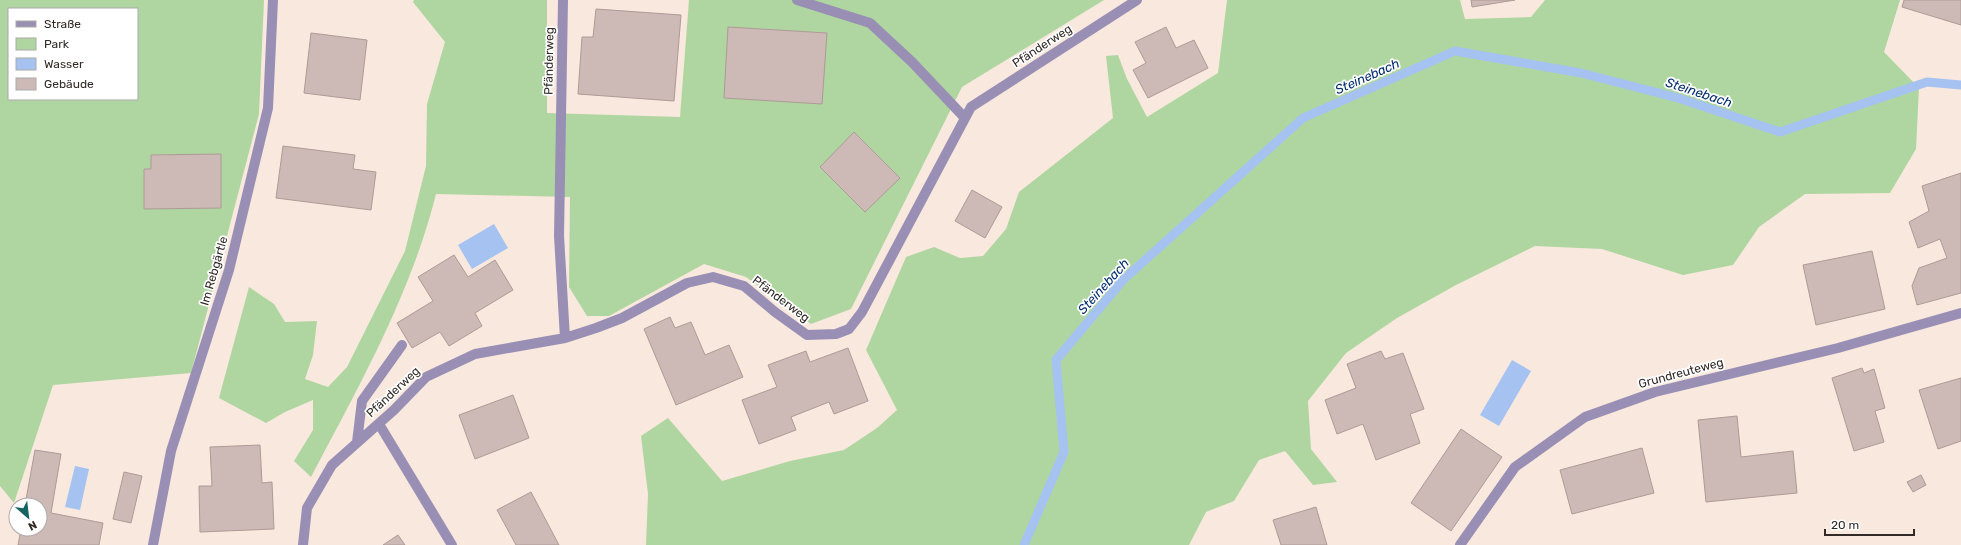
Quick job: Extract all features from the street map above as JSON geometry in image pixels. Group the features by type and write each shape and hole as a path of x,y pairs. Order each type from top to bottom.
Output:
{"street":[{"name":"Im Rebgärtle","path":"153,545 171,451 229,270 268,108 273,0"},
{"name":"Pfänderweg","path":"563,0 559,236 565,338"},
{"path":"798,0 870,23 912,62 964,117"},
{"name":"Pfänderweg","path":"302,545 307,508 332,465 379,424 426,377 475,354 565,338 622,318 687,283 714,277 744,286 774,312 807,335 836,334 849,330 862,312 964,117 971,107 1137,0"},
{"name":"Grundreuteweg","path":"1460,545 1515,467 1585,417 1655,392 1838,348 1961,313"},
{"path":"357,442 362,401 402,345"},
{"path":"379,424 452,545"}],"green space":[{"path":"0,0 264,0 259,114 191,373 53,385 16,497 9,497 0,486"},
{"path":"414,0 547,0 547,113 680,117 689,0 1104,0 962,87 851,309 811,324 746,277 704,264 609,316 587,316 569,287 570,197 436,194 413,268 398,303 365,374 311,477 294,461 313,430 313,400 285,412 266,423 219,398 249,287 274,304 285,322 317,321 313,355 305,379 328,387 347,367 405,251 426,166 427,104 445,42 413,2"},
{"path":"1227,0 1460,0 1465,19 1531,17 1545,0 1900,0 1884,52 1919,88 1916,149 1890,193 1805,194 1759,227 1733,265 1683,275 1602,249 1535,246 1456,285 1397,318 1346,353 1308,401 1311,449 1337,482 1313,485 1285,451 1259,460 1234,501 1206,512 1189,545 646,545 648,494 641,436 668,418 722,481 790,461 844,450 877,428 897,410 866,350 906,257 934,247 960,258 983,256 1006,229 1019,192 1113,118 1106,56 1118,55 1127,79 1147,117 1218,73"}],"water":[{"path":"494,224 508,248 472,269 458,245"},
{"path":"1512,360 1531,371 1499,426 1480,415"},
{"path":"75,466 89,469 80,510 65,507"}],"building":[{"path":"1471,0 1515,0 1472,7"},
{"path":"1904,0 1961,0 1961,25 1902,7"},
{"path":"596,9 681,15 674,101 578,94 582,37 593,37"},
{"path":"728,27 827,33 822,104 724,98"},
{"path":"1166,27 1176,48 1194,40 1208,68 1148,98 1133,70 1146,63 1135,42"},
{"path":"311,33 367,40 360,100 304,93"},
{"path":"854,132 900,178 865,212 820,167"},
{"path":"283,146 355,155 353,169 376,172 371,210 276,198"},
{"path":"221,154 221,208 144,209 144,169 151,169 151,155"},
{"path":"1961,173 1961,293 1917,305 1912,286 1919,268 1947,258 1940,239 1918,248 1909,222 1929,211 1922,186"},
{"path":"972,190 1002,207 985,238 955,221"},
{"path":"1872,251 1885,309 1816,325 1803,265"},
{"path":"454,255 468,277 495,260 513,290 475,313 482,326 449,346 440,332 412,348 397,323 433,301 418,277"},
{"path":"670,317 675,328 691,322 705,355 729,345 743,377 676,405 644,329"},
{"path":"848,348 868,401 834,414 829,402 791,417 796,430 759,444 742,400 777,387 768,365 806,351 810,362"},
{"path":"1381,351 1385,359 1403,353 1424,409 1410,414 1420,443 1376,460 1363,424 1337,434 1325,400 1356,388 1347,364"},
{"path":"1862,368 1864,373 1874,369 1885,408 1875,411 1884,442 1854,451 1832,378"},
{"path":"1961,378 1961,441 1938,449 1919,390"},
{"path":"513,395 529,438 475,459 459,415"},
{"path":"1737,416 1741,457 1793,451 1797,493 1706,502 1698,420"},
{"path":"1461,429 1502,457 1451,531 1411,503"},
{"path":"260,445 262,483 272,482 274,529 200,532 199,486 212,486 210,447"},
{"path":"1642,448 1654,493 1572,514 1560,470"},
{"path":"35,450 61,454 51,513 103,523 99,545 18,545 20,537 48,537 48,497 26,497"},
{"path":"124,472 142,476 131,523 113,519"},
{"path":"1921,475 1926,485 1913,492 1907,482"},
{"path":"531,492 559,545 516,545 497,510"},
{"path":"1316,507 1327,545 1281,545 1273,520"},
{"path":"398,535 405,545 383,545"}],"waterway":[{"name":"Steinebach","path":"1024,545 1064,452 1056,360 1123,280 1303,118 1455,51 1581,73 1678,98 1780,132 1927,82 1961,85"}]}
